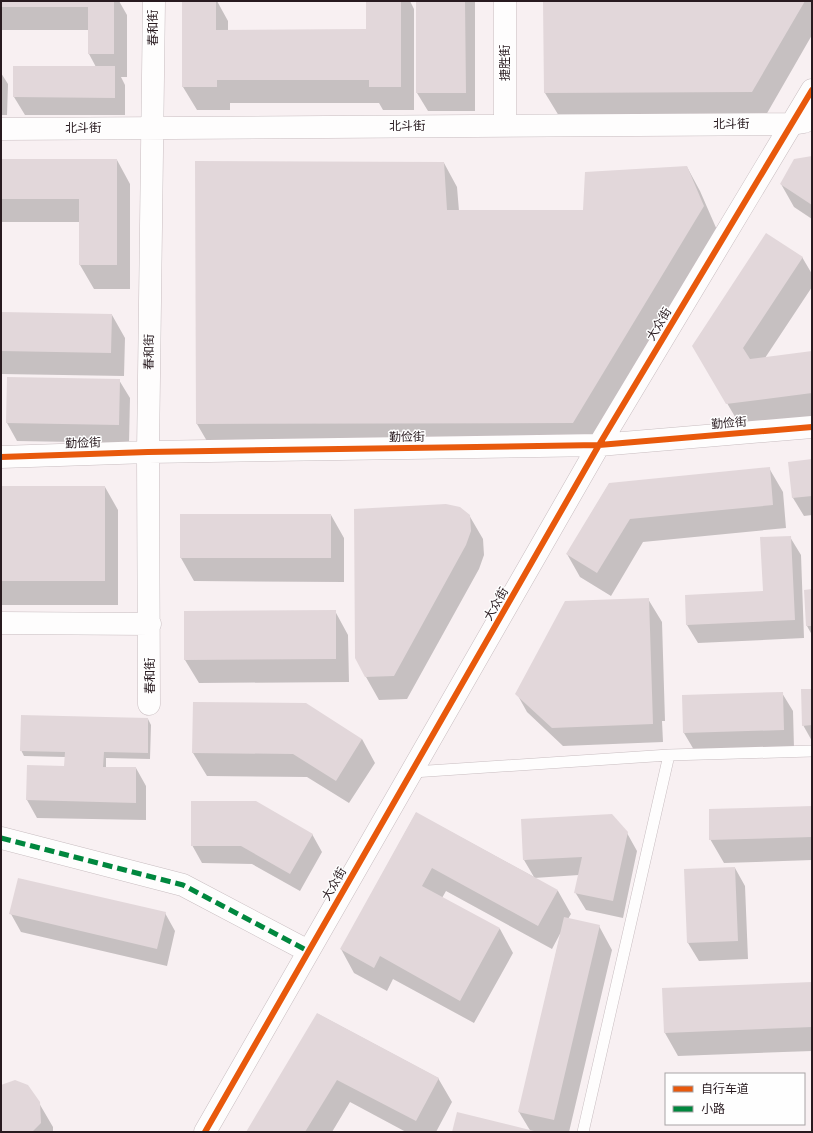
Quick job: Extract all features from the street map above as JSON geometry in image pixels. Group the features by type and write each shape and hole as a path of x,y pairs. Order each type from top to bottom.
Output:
{"street":[{"name":"春和街","path":"150,704 148,452 154,1"},
{"name":"捷胜街","path":"505,1 505,126"},
{"name":"大众街","path":"205,1132 308,951 413,772 599,445 802,122 812,90"},
{"name":"北斗街","path":"1,129 505,126 802,122"},
{"name":"勤俭街","path":"1,457 148,452 599,445 812,427"},
{"path":"1,623 150,624"},
{"path":"1,838 183,884 308,951"}],"lane":[{"path":"413,772 669,755 812,751"},
{"path":"583,1132 669,755"}],"building":[{"path":"1,1 114,1 114,54 88,54 88,7 1,7"},
{"path":"182,1 216,1 216,30 366,29 366,1 401,1 401,87 369,87 369,80 217,80 217,87 182,87"},
{"path":"416,1 465,1 466,93 416,93"},
{"path":"543,1 805,1 752,92 544,93"},
{"path":"13,66 115,66 115,98 13,97"},
{"path":"812,156 812,205 780,184 794,159"},
{"path":"1,159 117,159 117,265 79,265 79,199 1,199"},
{"path":"195,161 444,162 447,210 583,210 585,172 687,166 704,206 573,423 196,424"},
{"path":"766,233 803,257 743,348 750,359 812,351 812,393 726,404 692,346"},
{"path":"1,312 112,314 111,353 1,351"},
{"path":"7,377 120,379 119,425 6,423"},
{"path":"812,459 812,496 792,498 788,462"},
{"path":"770,467 773,505 630,519 597,573 566,554 609,483"},
{"path":"1,486 105,486 105,581 1,581"},
{"path":"446,504 460,507 470,515 471,531 466,545 394,676 365,677 355,658 354,509"},
{"path":"180,514 331,514 331,558 180,558"},
{"path":"791,536 795,620 686,625 685,595 763,591 760,537"},
{"path":"812,589 812,626 806,626 804,590"},
{"path":"649,598 653,724 552,728 515,694 565,601"},
{"path":"336,610 336,659 184,660 184,611"},
{"path":"801,689 812,689 812,725 802,726"},
{"path":"783,692 784,730 683,733 682,695"},
{"path":"193,702 306,703 362,739 336,781 293,754 192,753"},
{"path":"21,715 148,718 148,753 104,752 103,767 136,767 136,803 26,800 27,765 64,766 65,752 20,751"},
{"path":"191,801 256,801 313,834 290,874 241,846 191,846"},
{"path":"812,806 812,837 709,840 709,809"},
{"path":"416,812 558,890 538,926 432,868 422,886 500,928 460,1001 380,956 374,968 340,949"},
{"path":"612,814 628,832 613,901 574,893 582,857 523,860 521,819"},
{"path":"735,867 738,941 687,943 684,869"},
{"path":"18,878 166,912 157,949 9,914"},
{"path":"564,917 600,925 554,1120 518,1112"},
{"path":"812,982 812,1027 664,1033 662,988"},
{"path":"317,1013 439,1078 416,1121 337,1080 305,1132 246,1132"},
{"path":"15,1080 28,1085 40,1102 41,1123 32,1132 1,1132 1,1085"},
{"path":"457,1112 534,1131 534,1132 452,1132"}],"marked path":[{"path":"1,838 183,885 308,951"}],"cycle path":[{"path":"205,1132 599,445 812,90"},
{"path":"1,457 148,452 599,445 812,427"}]}
